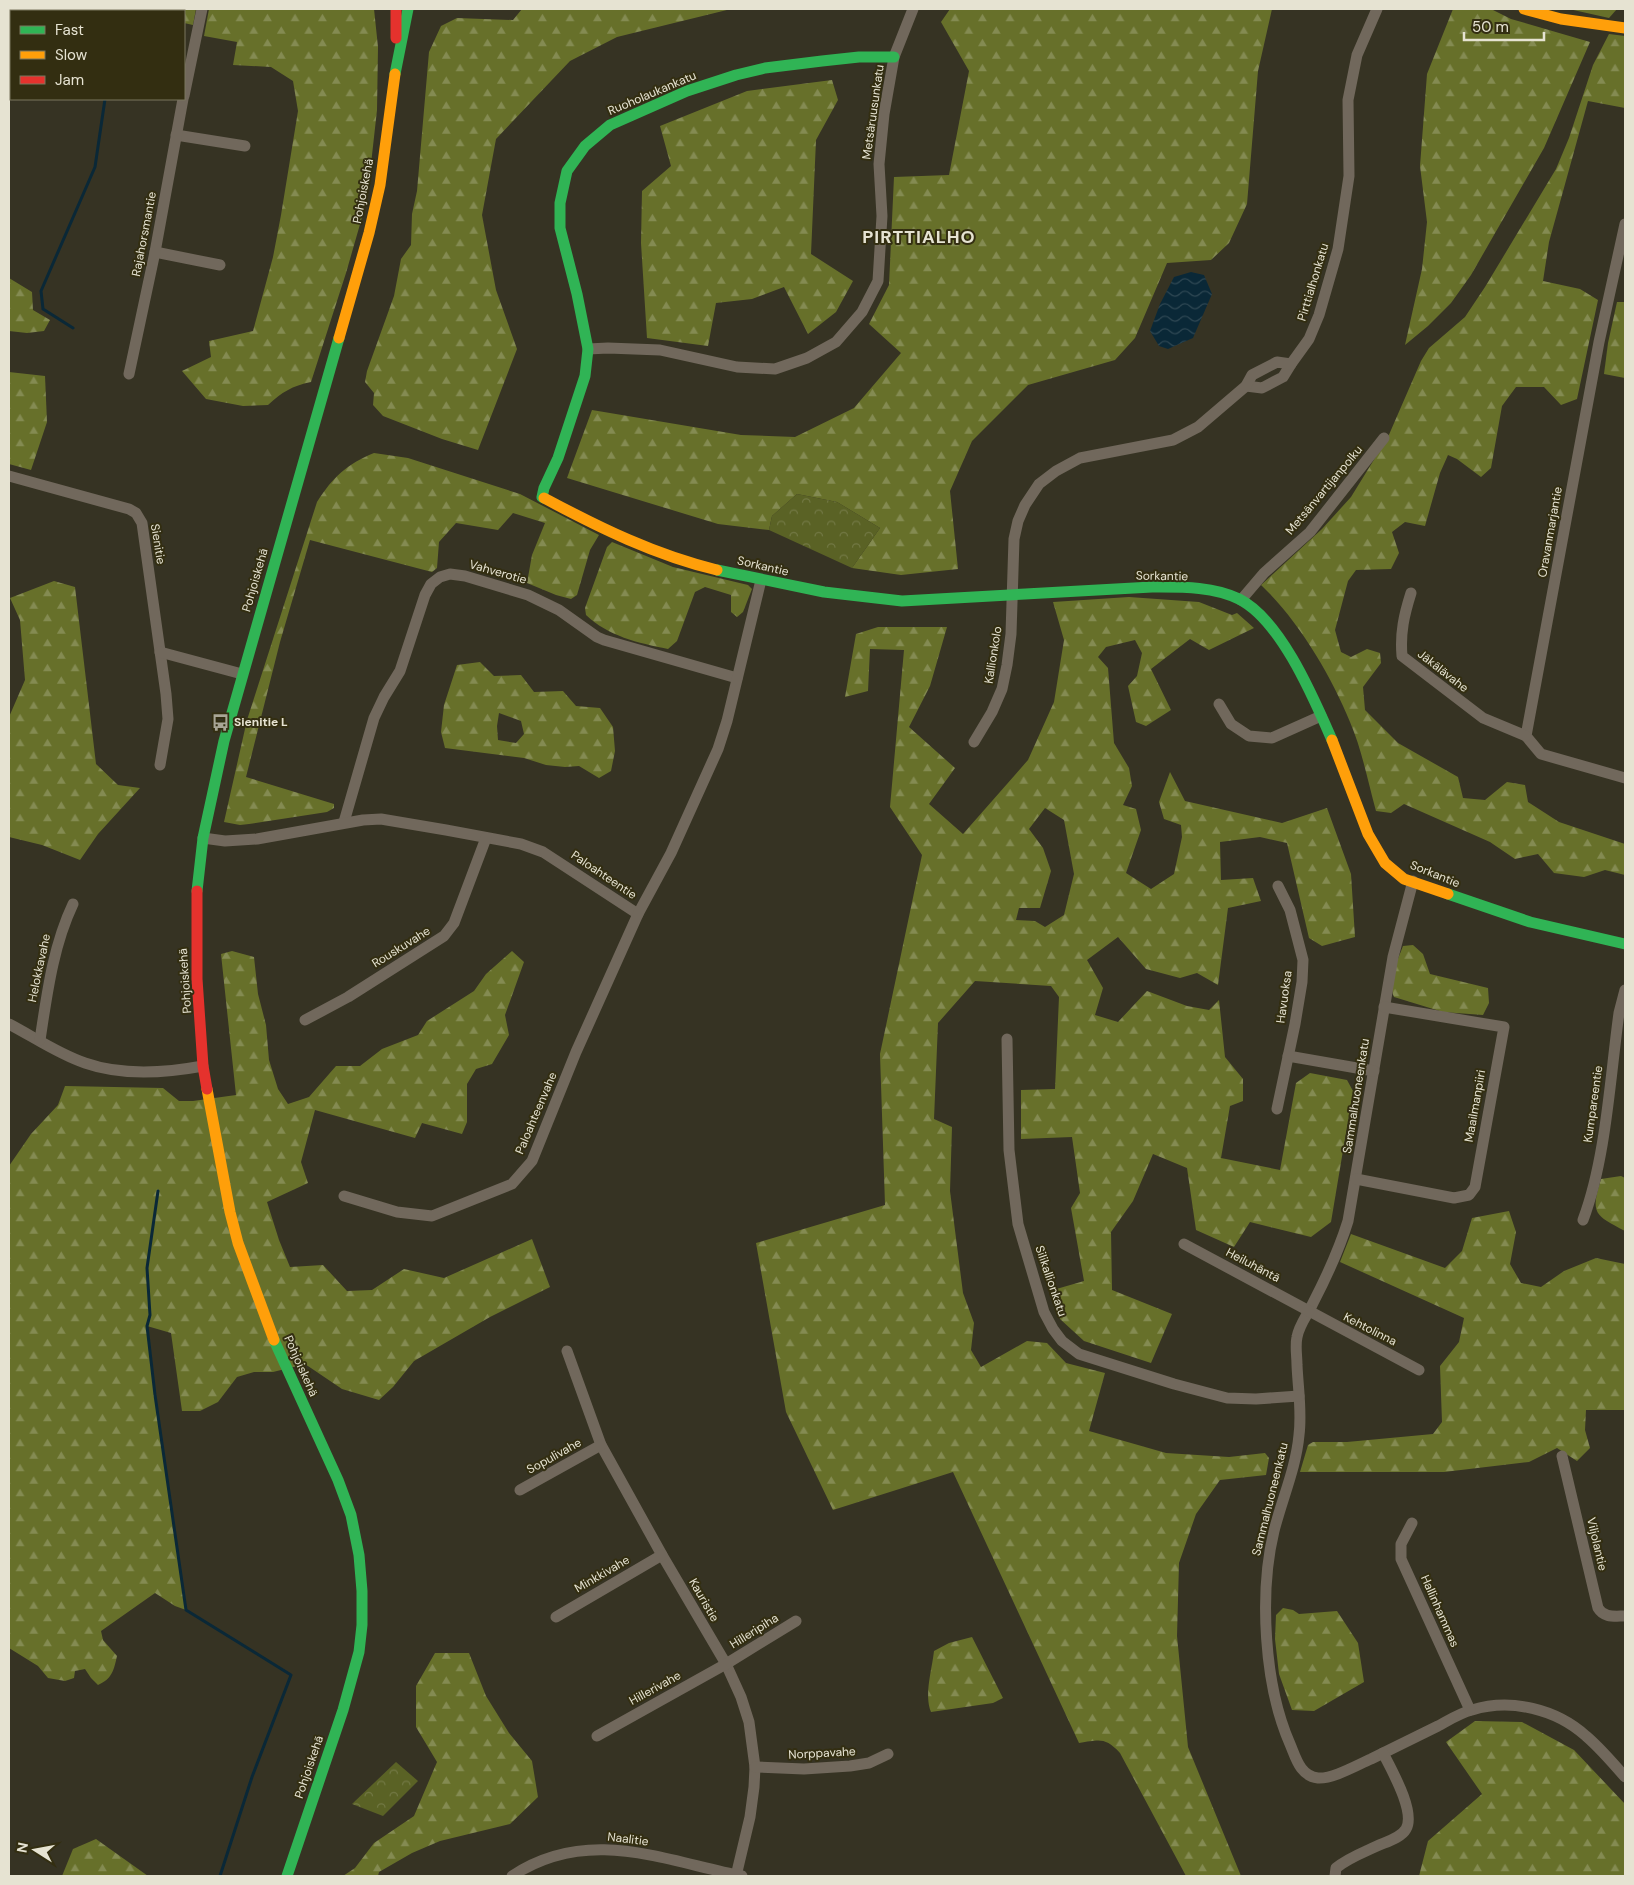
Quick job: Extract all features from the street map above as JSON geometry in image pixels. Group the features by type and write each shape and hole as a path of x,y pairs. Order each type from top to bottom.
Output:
{"main road":[{"name":"Pohjoiskehä","path":"396,9 396,70"},
{"name":"Pohjoiskehä","path":"287,1876 343,1710 359,1652 362,1625 360,1555 351,1515 338,1480 274,1339 238,1243 223,1180 204,1066 196,935 196,900 203,838 224,741 369,233 380,185 396,70 408,9"},
{"path":"1524,9 1561,19 1625,28"},
{"name":"Ruoholaukankatu","path":"542,497 544,488 558,458 585,376 588,349 577,294 560,228 560,203 567,171 585,146 610,125 687,92 736,75 765,68 822,61 860,57 894,57"},
{"name":"Sorkantie","path":"542,497 603,530 654,552 710,569 801,589 867,599 902,601 1126,589 1188,589 1221,594 1241,600 1256,610 1288,652 1336,748 1371,841 1394,872 1414,882 1486,908 1539,924 1625,944"}],"street":[{"name":"Rajahorsmantie","path":"185,88 202,9"},
{"name":"Metsäruusunkatu","path":"588,349 660,350 737,367 775,369 807,358 836,342 862,312 878,280 882,216 879,164 884,114 894,57 913,9"},
{"name":"Pirttialhonkatu","path":"1246,386 1262,388 1283,377 1309,339 1319,315 1338,249 1349,176 1348,100 1357,55 1377,9"},
{"name":"Rajahorsmantie","path":"129,374 155,252 182,100"},
{"path":"176,135 245,146"},
{"name":"Oravanmarjantie","path":"1526,736 1595,361 1625,224"},
{"path":"155,252 220,265"},
{"path":"1013,596 1013,557 1018,521 1025,505 1039,484 1056,471 1080,458 1173,440 1198,427 1246,386 1252,375 1276,362 1291,364"},
{"name":"Metsänvartijanpolku","path":"1241,600 1264,573 1310,532 1384,438"},
{"name":"Sienitie","path":"9,476 129,508 136,513 142,523 168,719 160,765"},
{"name":"Vahverotie","path":"344,822 374,718 400,671 425,595 431,584 440,577 450,574 465,576 528,595 559,610 604,640 737,678"},
{"name":"Paloahteentie","path":"203,838 226,841 257,839 344,822 381,819 520,844 543,852 638,914 671,853 718,749 761,580"},
{"name":"Jäkälävahe","path":"1411,593 1403,618 1400,638 1402,656 1483,718 1526,736"},
{"name":"Kallionkolo","path":"974,742 992,712 1002,689 1011,634 1013,596"},
{"path":"160,652 242,674"},
{"path":"1219,704 1231,724 1249,736 1272,738 1321,716"},
{"path":"1526,736 1541,754 1625,778"},
{"name":"Rouskuvahe","path":"305,1020 348,998 444,936 454,923 486,838"},
{"name":"Sammalhuoneenkatu","path":"1414,882 1393,957 1356,1179 1341,1246 1297,1335 1300,1418 1298,1447 1274,1532 1269,1557 1267,1584 1267,1639 1278,1705 1286,1736 1296,1760 1301,1769 1310,1776 1320,1778 1332,1776 1470,1710 1491,1705 1508,1705 1543,1711 1568,1722 1586,1735 1625,1777"},
{"name":"Havuoksa","path":"1277,1109 1302,982 1303,960 1290,910 1278,886"},
{"name":"Helokkavahe","path":"40,1040 58,943 73,904"},
{"name":"Paloahteenvahe","path":"344,1196 397,1212 432,1216 512,1184 532,1161 576,1052 638,914"},
{"name":"Kumpareentie","path":"1583,1220 1590,1201 1600,1154 1619,1012 1625,990"},
{"name":"Maailmanpiiri","path":"1356,1179 1454,1198 1469,1195 1475,1187 1504,1027 1384,1007"},
{"path":"9,1024 85,1063 105,1068 150,1073 204,1066"},
{"name":"Silikallionkatu","path":"1006,1039 1009,1150 1018,1224 1044,1312 1053,1329 1062,1340 1079,1354 1174,1384 1227,1398 1256,1399 1299,1396"},
{"path":"1288,1056 1374,1071"},
{"name":"Heiluhäntä","path":"1184,1244 1309,1312"},
{"name":"Kehtolinna","path":"1309,1312 1419,1370"},
{"name":"Kauristie","path":"567,1351 601,1445 662,1555 726,1664 741,1697 749,1722 755,1767 750,1817 738,1876"},
{"name":"Sopulivahe","path":"520,1490 601,1445"},
{"name":"Viljolantie","path":"1562,1456 1598,1608 1601,1613 1607,1616 1625,1616"},
{"name":"Hallinhammas","path":"1412,1523 1401,1544 1401,1559 1470,1710"},
{"name":"Minkkivahe","path":"556,1617 662,1555"},
{"name":"Hilleripiha","path":"726,1664 796,1621"},
{"name":"Hillerivahe","path":"597,1736 726,1664"},
{"path":"1335,1876 1336,1868 1346,1860 1394,1839 1406,1829 1409,1819 1407,1806 1383,1753"},
{"name":"Norppavahe","path":"755,1767 804,1769 850,1766 869,1763 888,1754"},
{"name":"Naalitie","path":"512,1876 522,1869 561,1854 594,1849 628,1850 738,1876"}],"green space":[{"path":"9,9 38,9 10,10 9,73"},
{"path":"112,9 196,9 193,25 185,23 185,10"},
{"path":"209,9 374,9 378,47 377,110 367,200 311,382 288,390 268,405 243,406 206,399 182,371 211,357 209,341 253,331 273,257 298,111 293,81 271,67 233,65 237,42 204,36"},
{"path":"522,9 731,9 617,37 570,61 496,139 482,215 496,290 517,349 478,450 442,439 383,416 373,405 374,393 365,382 367,371 394,296 401,259 411,245 412,214 417,191 429,52 441,26 457,18 513,20"},
{"path":"950,9 1272,9 1258,71 1247,204 1229,243 1211,260 1167,263 1135,338 1115,360 1028,385 972,441 950,491 958,569 901,575 852,568 880,528 837,502 797,494 772,516 769,530 718,524 567,478 592,410 741,435 795,437 854,408 901,353 869,324 889,285 894,177 949,175 969,71 941,22"},
{"path":"1453,9 1491,9 1511,19 1590,42 1544,148 1471,275 1451,303 1405,345 1422,269 1427,222 1420,166 1427,74"},
{"path":"1569,9 1617,9 1609,18"},
{"path":"1609,34 1625,36 1625,108 1588,101 1549,242 1543,281 1580,289 1598,300 1577,399 1561,405 1544,387 1516,387 1502,406 1491,468 1481,477 1457,459 1448,455 1440,473 1425,526 1405,522 1392,532 1399,553 1391,569 1356,570 1348,581 1335,630 1341,652 1351,657 1367,649 1380,653 1381,663 1363,687 1365,710 1398,743 1458,777 1463,798 1485,800 1507,782 1525,785 1528,802 1559,822 1625,844 1625,875 1605,870 1584,877 1554,873 1538,854 1515,859 1490,842 1404,804 1391,813 1376,811 1358,744 1333,686 1300,631 1275,599 1261,585 1322,529 1351,497 1388,437 1421,361 1429,348 1465,317 1485,287 1556,169 1569,138 1593,65"},
{"path":"832,80 838,100 816,140 811,254 853,281 836,312 808,334 784,287 752,299 716,303 708,346 647,338 641,243 642,191 671,166 660,126 747,91"},
{"path":"9,278 32,292 33,310 50,320 44,331 27,333 9,331"},
{"path":"1617,302 1625,302 1625,378 1604,374 1608,343"},
{"path":"9,372 45,376 47,422 31,470 9,464"},
{"path":"374,453 408,458 520,494 599,535 590,550 577,595 571,599 527,583 532,555 545,523 513,513 498,530 456,523 439,542 437,568 432,572 310,540 280,642 246,777 334,804 334,808 327,812 249,824 240,825 224,822 247,720 317,502 341,472"},
{"path":"797,494 837,502 880,528 852,568 769,530 772,516"},
{"path":"612,542 673,567 748,585 752,589 743,612 737,617 731,612 731,595 705,587 695,592 677,641 668,649 624,638 604,628 586,615 585,608 607,547"},
{"path":"54,581 75,587 96,764 118,785 140,788 98,834 80,860 42,845 9,837 9,717 25,680 20,620 10,598"},
{"path":"1129,597 1199,602 1232,615 1237,613 1254,628 1209,650 1190,639 1151,669 1171,710 1146,726 1136,722 1128,686 1137,676 1142,653 1135,640 1106,647 1098,657 1108,668 1114,743 1129,768 1132,786 1123,805 1136,809 1141,830 1126,873 1151,889 1174,874 1182,837 1181,825 1164,819 1159,802 1170,772 1185,801 1282,823 1327,808 1351,874 1355,937 1322,946 1309,938 1287,843 1260,837 1220,842 1221,880 1253,878 1261,901 1228,908 1218,985 1197,973 1180,978 1146,969 1118,937 1087,960 1103,988 1095,1015 1118,1022 1147,991 1187,1006 1209,1010 1219,1000 1225,1057 1243,1079 1243,1101 1230,1106 1221,1158 1280,1170 1296,1083 1310,1073 1347,1080 1353,1091 1331,1222 1311,1237 1250,1222 1234,1247 1196,1230 1187,1168 1153,1154 1133,1201 1111,1232 1112,1290 1172,1314 1151,1363 1084,1341 1060,1319 1053,1290 1084,1281 1071,1208 1080,1193 1072,1137 1021,1139 1021,1090 1055,1089 1059,997 1051,986 975,981 938,1023 934,1119 952,1127 950,1191 963,1293 974,1323 971,1350 981,1367 1027,1341 1047,1343 1066,1363 1105,1373 1089,1431 1166,1453 1229,1457 1265,1453 1269,1458 1266,1475 1220,1480 1196,1514 1179,1563 1177,1636 1188,1747 1241,1876 1186,1876 1120,1753 1110,1744 1102,1741 1079,1743 953,1472 833,1510 786,1412 756,1243 885,1205 880,1054 922,855 890,807 904,650 870,649 868,691 845,697 856,634 878,627 947,627 930,686 909,727 955,768 929,804 963,834 1028,760 1054,702 1064,640 1053,602","holes":["1045,808 1064,820 1074,874 1064,915 1045,927 1035,921 1016,920 1019,908 1040,908 1051,871 1043,848 1029,829"]},
{"path":"480,662 494,676 521,675 534,692 563,691 576,706 600,708 613,727 615,751 611,771 599,778 579,766 546,765 524,758 445,748 441,732 444,705 457,665","holes":["499,713 521,721 524,734 516,743 498,740 497,726"]},
{"path":"1413,945 1423,954 1430,974 1488,988 1489,1003 1483,1015 1443,1012 1394,997 1392,978 1396,965 1403,946"},
{"path":"232,951 254,957 258,994 266,1025 269,1060 278,1089 288,1104 309,1097 336,1066 360,1066 382,1049 418,1035 427,1021 474,991 486,974 512,951 524,962 505,1015 509,1035 492,1064 476,1069 467,1084 467,1122 462,1134 422,1123 415,1138 315,1110 301,1162 308,1183 267,1202 290,1267 323,1265 347,1291 372,1290 404,1269 444,1278 532,1239 550,1287 490,1317 414,1361 393,1387 379,1400 342,1389 305,1364 273,1372 254,1372 237,1377 218,1402 200,1411 182,1411 171,1333 147,1326 186,1610 175,1606 155,1593 101,1631 103,1640 117,1656 113,1670 103,1683 98,1685 85,1669 75,1671 74,1678 65,1681 48,1678 38,1666 9,1648 9,1166 31,1134 58,1105 65,1086 163,1088 179,1101 236,1095 221,954"},
{"path":"1621,1176 1625,1178 1625,1231 1601,1217 1596,1207 1601,1179"},
{"path":"1509,1211 1516,1232 1510,1264 1521,1283 1541,1287 1564,1271 1596,1258 1625,1264 1625,1410 1586,1410 1585,1430 1590,1448 1577,1461 1557,1448 1529,1462 1444,1472 1300,1472 1308,1445 1313,1442 1347,1442 1433,1434 1442,1422 1440,1366 1459,1342 1464,1318 1340,1262 1351,1234 1445,1268 1462,1251 1472,1218"},
{"path":"1283,1608 1293,1610 1299,1614 1337,1611 1358,1643 1364,1682 1314,1711 1292,1710 1279,1674 1275,1639 1276,1615"},
{"path":"972,1637 1003,1698 993,1703 931,1712 928,1690 934,1651 949,1643"},
{"path":"435,1653 469,1653 486,1696 509,1733 532,1761 538,1797 510,1824 440,1841 412,1853 379,1872 378,1876 343,1876 355,1868 374,1843 414,1816 437,1762 416,1727 416,1686"},
{"path":"1475,1721 1522,1722 1574,1750 1625,1804 1625,1876 1419,1876 1428,1841 1482,1794 1446,1742"},
{"path":"396,1762 418,1781 383,1816 352,1804"},
{"path":"96,1839 148,1876 62,1876 73,1849"}],"water":[{"path":"1191,272 1204,275 1212,294 1193,338 1168,349 1159,346 1150,331 1160,304 1174,277"}],"waterway":[{"path":"73,328 43,309 41,291 95,167 105,100"},
{"path":"158,1191 147,1268 150,1315 147,1326 186,1610 291,1675 252,1777 220,1876"}],"traffic: fast":[{"path":"395,74 408,9"},
{"path":"544,498 542,497 544,488 558,458 585,376 588,349 577,294 560,228 560,203 567,171 585,146 610,125 687,91 736,75 765,68 822,61 859,57 894,57"},
{"path":"197,891 203,838 224,741 339,338"},
{"path":"717,570 824,592 902,601 1152,587 1207,589 1229,595 1254,609 1269,624 1282,642 1306,683 1332,740"},
{"path":"1448,894 1530,922 1625,944"},
{"path":"274,1340 338,1480 351,1515 359,1555 362,1591 362,1625 359,1652 343,1710 287,1876"}],"traffic: slow":[{"path":"1524,9 1561,19 1625,28"},
{"path":"339,338 369,233 380,185 395,74"},
{"path":"544,498 628,540 672,557 717,570"},
{"path":"1332,740 1368,834 1385,863 1404,879 1448,894"},
{"path":"207,1089 230,1212 238,1243 274,1340"}],"traffic: jam":[{"path":"396,9 396,38"},
{"path":"197,891 197,979 203,1066 207,1089"}],"place":[{"name":"Sienitie L","path":"220,722"}],"district":[{"name":"PIRTTIALHO","path":"919,237"}]}
